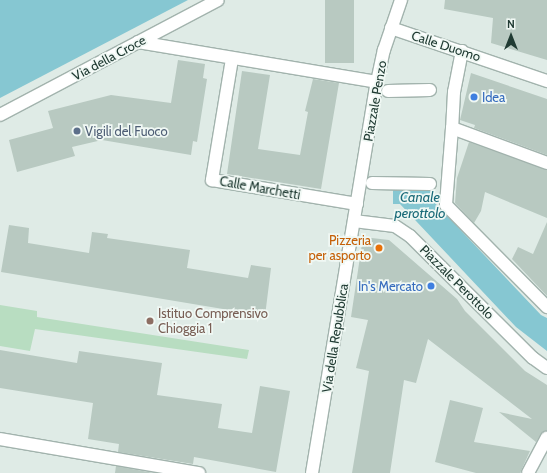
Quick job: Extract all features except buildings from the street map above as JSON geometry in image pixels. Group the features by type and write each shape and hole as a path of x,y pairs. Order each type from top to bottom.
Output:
{"street":[{"name":"Via della Croce","path":"0,115 218,0"},
{"name":"Piazzale Penzo","path":"357,204 377,82 391,28 401,0"},
{"name":"Calle Duomo","path":"391,28 547,81"},
{"path":"138,42 232,59 377,82"},
{"path":"462,51 454,92 446,205 547,307"},
{"name":"Calle Marchetti","path":"232,59 212,180 357,204"},
{"path":"391,90 430,90"},
{"path":"452,128 547,163"},
{"path":"372,183 392,182 430,184"},
{"name":"Via della Repubblica","path":"312,473 357,204"},
{"name":"Piazzale Perottolo","path":"354,221 395,226 410,236 533,358 547,368"},
{"path":"528,473 547,438"},
{"path":"0,439 169,470 199,473"}],"green space":[{"path":"0,305 37,311 37,317 249,350 247,359 35,329 30,351 0,346"}],"water":[{"path":"0,0 188,0 0,98"},
{"name":"Canale perottolo","path":"393,189 432,190 434,202 541,315 547,318 547,351 516,327 400,204 393,204"}],"place":[{"name":"Idea","path":"474,97"},
{"name":"Vigili del Fuoco","path":"77,131"},
{"name":"Pizzeria per asporto","path":"379,248"},
{"name":"In's Mercato","path":"431,286"},
{"name":"Istituo Comprensivo Chioggia 1","path":"150,321"}]}
